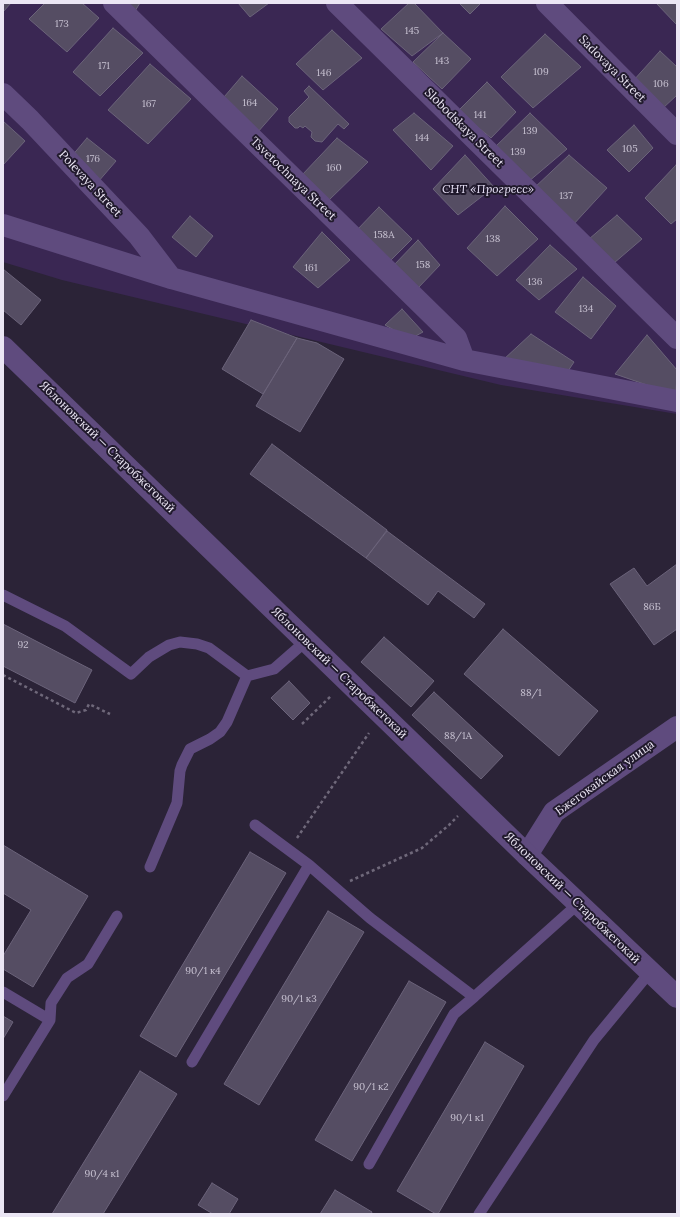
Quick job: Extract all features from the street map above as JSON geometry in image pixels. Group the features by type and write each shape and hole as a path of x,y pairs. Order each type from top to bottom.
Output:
{"street":[{"name":"Tsvetochnaya Street","path":"114,3 456,338 464,360"},
{"name":"Slobodskaya Street","path":"337,3 677,338"},
{"name":"Sadovaya Street","path":"547,3 677,134"},
{"name":"Polevaya Street","path":"3,94 30,120 139,236 171,278"},
{"path":"3,225 171,278 464,360 677,401"},
{"name":"Яблоновский — Старобжегокай","path":"3,347 471,801 677,997"},
{"name":"Бжегокайская улица","path":"527,855 554,812 674,734"}],"lane":[{"path":"3,595 65,626 131,674 149,657 169,645 180,642 197,644 209,648 247,676"},
{"path":"247,676 274,669 306,641"},
{"path":"150,867 177,803 180,771 186,755 190,749 220,732 227,722 247,676"},
{"path":"255,825 309,865 370,918 474,997"},
{"path":"192,1062 309,865"},
{"path":"369,1164 454,1014 578,904"},
{"path":"3,1096 50,1020 51,1003 67,978 88,964 118,916"},
{"path":"479,1214 594,1040 650,972"},
{"path":"3,992 50,1020"}],"path":[{"path":"3,675 76,713 86,710 89,704 110,714"},
{"path":"302,724 331,696"},
{"path":"288,850 369,733"},
{"path":"335,887 422,848 449,825 471,801"}],"green space":[{"name":"СНТ «Прогресс»","path":"3,3 677,3 677,414 501,385 62,280 3,262"}],"building":[{"path":"3,3 11,3 3,12"},
{"path":"45,3 82,3 99,18 67,52 29,19"},
{"path":"127,3 140,3 135,11"},
{"path":"238,3 269,3 250,17"},
{"path":"409,3 414,3 443,33 412,56 381,29"},
{"path":"459,3 481,3 470,14"},
{"path":"656,3 677,3 677,25"},
{"path":"113,28 143,53 100,96 73,72"},
{"path":"332,30 362,58 323,90 296,64"},
{"path":"443,33 471,59 442,89 413,62"},
{"path":"545,34 581,67 533,108 501,77"},
{"path":"660,51 677,67 677,95 662,109 633,81"},
{"path":"150,64 191,99 148,144 108,110"},
{"path":"242,76 278,109 257,133 224,97"},
{"path":"487,82 516,112 491,138 458,111"},
{"path":"309,86 349,124 344,129 338,124 322,142 315,141 311,137 312,132 305,126 303,128 300,126 295,128 289,122 289,117 309,97 304,91"},
{"path":"414,113 453,146 431,170 393,130"},
{"path":"530,113 567,149 528,182 494,148"},
{"path":"3,121 25,141 3,165"},
{"path":"634,125 653,148 629,172 607,150"},
{"path":"87,138 116,161 98,182 71,157"},
{"path":"337,138 368,162 328,201 302,175"},
{"path":"465,155 494,187 458,215 433,189"},
{"path":"569,155 607,188 572,226 533,189"},
{"path":"676,165 677,219 671,224 645,198"},
{"path":"505,206 538,239 497,276 467,248"},
{"path":"379,207 412,239 389,262 356,231"},
{"path":"617,215 642,239 614,263 589,239"},
{"path":"190,216 213,236 196,257 172,237"},
{"path":"322,232 350,260 318,288 293,267"},
{"path":"418,240 440,265 418,288 393,266"},
{"path":"550,245 577,269 539,300 516,280"},
{"path":"3,269 41,300 21,325 3,310"},
{"path":"583,277 616,306 591,339 555,312"},
{"path":"402,309 423,332 410,339 385,325"},
{"path":"251,320 297,338 263,394 222,369"},
{"path":"531,334 574,362 566,374 503,360"},
{"path":"647,335 677,370 676,395 615,374"},
{"path":"297,338 317,343 344,359 300,432 256,406"},
{"path":"272,444 387,530 366,558 250,474"},
{"path":"387,531 485,604 474,618 438,591 428,605 366,558"},
{"path":"677,564 677,629 654,645 610,584 634,568 647,586"},
{"path":"3,624 92,670 75,703 3,666"},
{"path":"503,629 598,711 559,756 464,674"},
{"path":"384,637 434,681 411,707 361,662"},
{"path":"289,681 310,703 293,720 271,698"},
{"path":"434,692 503,756 481,779 412,715"},
{"path":"3,845 88,896 33,987 3,969 3,956 31,910 3,893"},
{"path":"250,852 286,873 176,1057 140,1036"},
{"path":"328,911 364,932 259,1105 224,1084"},
{"path":"409,981 446,1002 352,1161 315,1140"},
{"path":"3,1016 13,1022 3,1039"},
{"path":"485,1042 524,1066 438,1214 436,1214 397,1191"},
{"path":"140,1071 177,1094 103,1214 52,1214"},
{"path":"212,1183 238,1199 229,1214 213,1214 198,1205"},
{"path":"335,1190 372,1212 371,1214 320,1214"}]}
